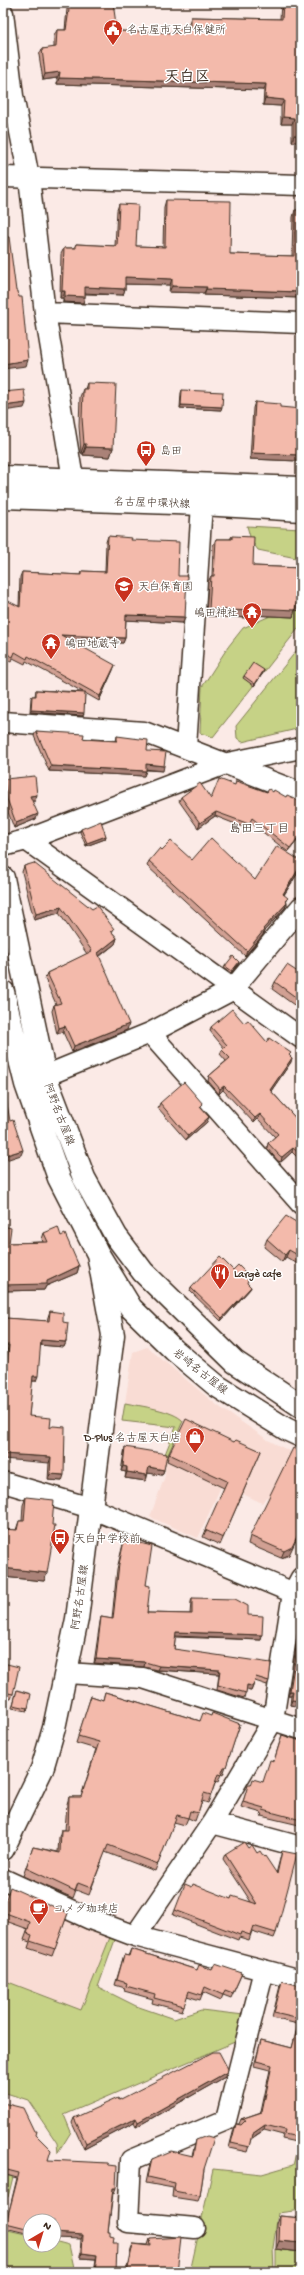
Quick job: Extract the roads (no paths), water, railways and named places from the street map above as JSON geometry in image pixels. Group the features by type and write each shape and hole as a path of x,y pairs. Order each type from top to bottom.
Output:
{"main road":[{"name":"名古屋中環状線","path":"3,477 301,488"},
{"name":"名古屋中環状線","path":"3,498 202,504 301,510"},
{"name":"阿野名古屋線","path":"3,878 45,1076 84,1178 116,1236 143,1272 163,1292 131,1308 113,1335"},
{"name":"阿野名古屋線","path":"3,992 26,1084 59,1178 98,1254 131,1308"},
{"name":"阿野名古屋線","path":"3,1849 42,1768 54,1728 67,1673 77,1619 113,1335 98,1254"},
{"path":"163,1292 235,1362 301,1406"},
{"name":"岩崎名古屋線","path":"131,1308 174,1350 217,1386 286,1429 301,1436"}],"street":[{"path":"3,13 13,96 29,178 45,313 73,479"},
{"path":"3,177 301,185"},
{"path":"45,313 301,323"},
{"path":"186,747 202,504"},
{"path":"3,722 144,732 228,763 301,793"},
{"path":"3,846 26,840 228,763 301,748"},
{"path":"26,840 232,990 301,1038"},
{"path":"45,1076 150,1033 232,990 301,907"},
{"path":"150,1033 301,1204"},
{"path":"3,1482 91,1508 298,1589 273,1720 212,1823 135,1936"},
{"path":"67,1673 143,1678 301,1729"},
{"path":"212,1823 301,1847"},
{"path":"3,1879 90,1919 135,1936 301,1980"},
{"path":"195,2228 128,2222 131,2160 226,2120 264,1970"}],"place":[{"name":"名古屋市天白保健所","path":"113,46"},
{"name":"島田","path":"146,467"},
{"name":"天白保育園","path":"124,603"},
{"name":"嶋田神社","path":"252,629"},
{"name":"嶋田地蔵寺","path":"51,660"},
{"name":"Largè cafe","path":"220,1290"},
{"name":"D-Plus 名古屋天白店","path":"195,1454"},
{"name":"天白中学校前","path":"60,1555"},
{"name":"コメダ珈琲店","path":"39,1925"}],"district":[{"name":"天白区","path":"187,76"},
{"name":"島田三丁目","path":"259,828"}]}
